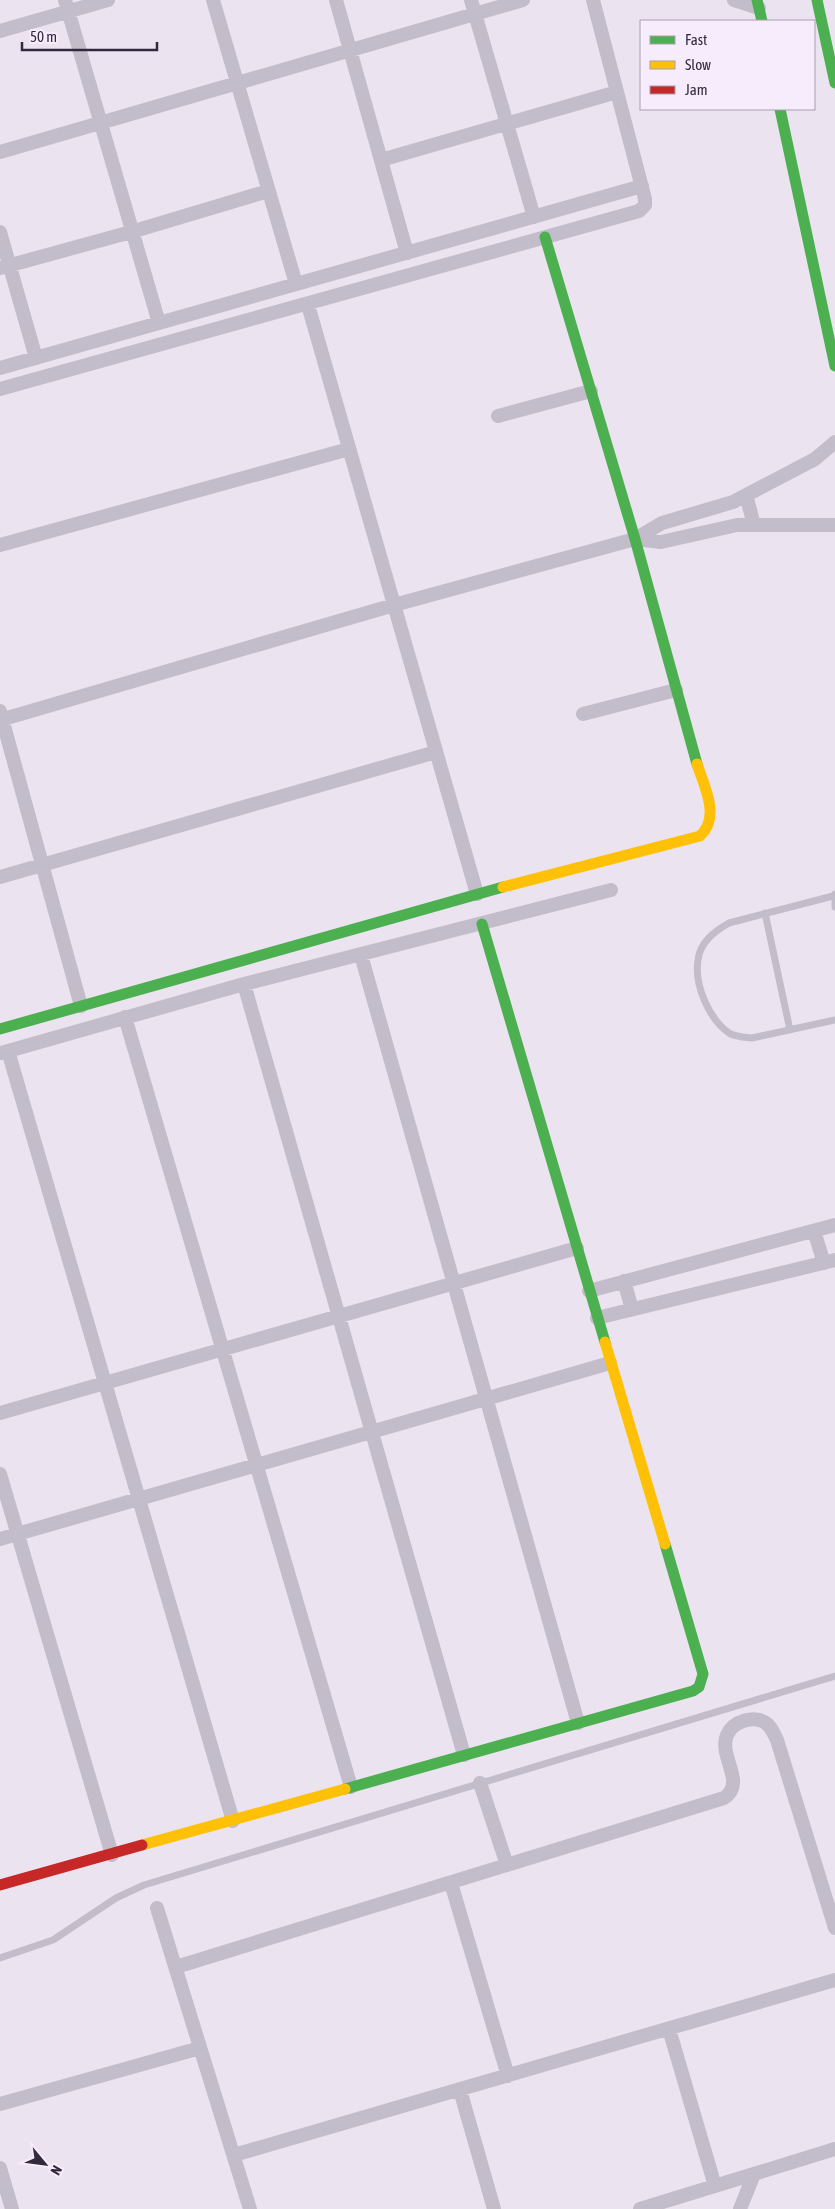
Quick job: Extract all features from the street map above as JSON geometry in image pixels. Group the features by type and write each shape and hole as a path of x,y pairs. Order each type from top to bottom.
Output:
{"main road":[{"path":"817,0 835,83"},
{"path":"780,110 835,366"},
{"path":"0,1029 477,894 690,839 704,832 710,823 710,807 635,539 545,237"},
{"path":"0,1886 693,1691 702,1680 703,1674 482,924"}],"street":[{"path":"0,32 66,6 108,0"},
{"path":"213,0 296,284"},
{"path":"336,0 407,253"},
{"path":"471,0 534,217"},
{"path":"0,152 523,0"},
{"path":"0,389 308,305 638,211 644,205 645,199 593,0"},
{"path":"734,0 759,10"},
{"path":"66,6 159,323"},
{"path":"381,160 617,92"},
{"path":"0,368 642,186"},
{"path":"5,267 268,191"},
{"path":"0,232 5,267 36,358"},
{"path":"308,305 477,894"},
{"path":"498,416 591,391"},
{"path":"81,1006 1,716 635,539 650,528 662,523 733,502 815,459 835,442"},
{"path":"0,545 349,449"},
{"path":"746,495 754,525"},
{"path":"707,510 713,531"},
{"path":"635,539 661,542 738,525 835,525"},
{"path":"583,714 676,690"},
{"path":"0,877 436,752"},
{"path":"232,1821 105,1383 4,1052 244,984 611,890"},
{"path":"361,955 578,1723"},
{"path":"244,984 464,1755"},
{"path":"125,1017 351,1787"},
{"path":"589,1291 835,1225"},
{"path":"597,1318 829,1262 814,1231"},
{"path":"0,1414 577,1248"},
{"path":"624,1281 632,1310"},
{"path":"0,1539 610,1363"},
{"path":"0,1474 112,1855"},
{"path":"176,1967 724,1798 732,1792 734,1781 724,1746 728,1733 734,1726 745,1720 757,1719 766,1723 777,1740 835,1928"},
{"path":"480,1783 507,1865"},
{"path":"451,1882 508,2076"},
{"path":"157,1908 250,2209"},
{"path":"234,2156 835,1980"},
{"path":"669,2029 715,2186"},
{"path":"0,2104 200,2048"},
{"path":"460,2090 494,2209"},
{"path":"640,2209 835,2149"},
{"path":"0,2168 12,2209"},
{"path":"740,2209 754,2174"}],"lane":[{"path":"835,907 834,895 729,923 714,931 706,942 698,960 703,998 729,1033 738,1037 752,1038 835,1020"},
{"path":"765,913 790,1030"},
{"path":"0,1958 52,1940 116,1898 144,1885 835,1676"}],"traffic: fast":[{"path":"757,0 762,20"},
{"path":"817,0 835,83"},
{"path":"780,110 835,366"},
{"path":"545,237 635,539 697,764"},
{"path":"0,1029 503,887"},
{"path":"482,924 605,1342"},
{"path":"345,1789 693,1691 699,1687 703,1674 665,1544"}],"traffic: slow":[{"path":"503,887 700,836 706,828 710,811 707,791 697,764"},
{"path":"605,1342 665,1544"},
{"path":"142,1845 345,1789"}],"traffic: jam":[{"path":"0,1885 142,1845"}]}
